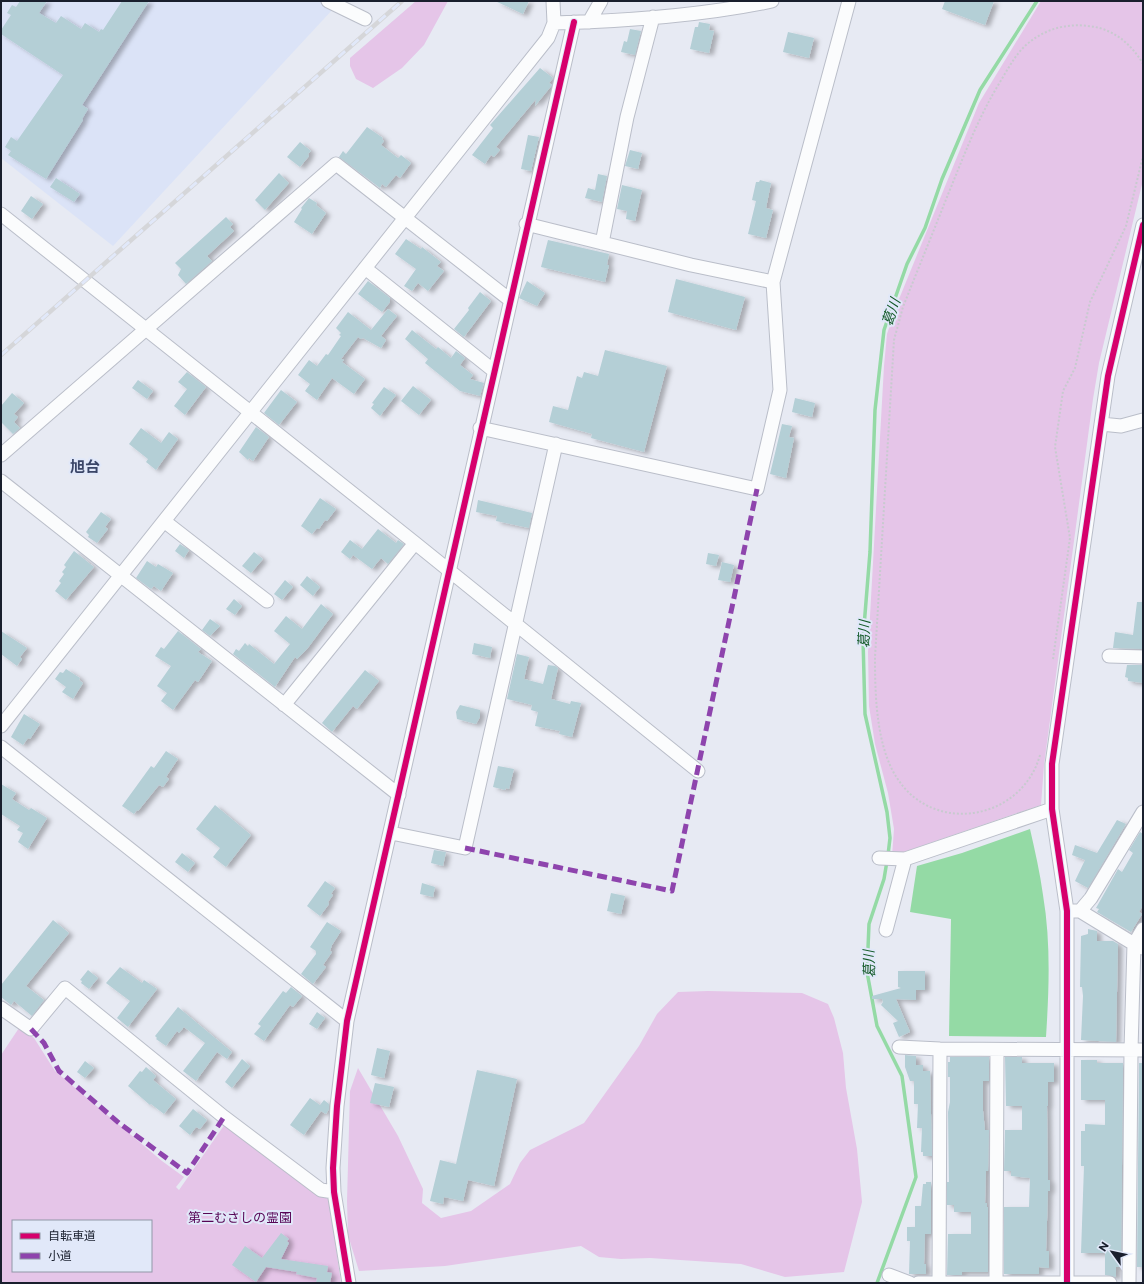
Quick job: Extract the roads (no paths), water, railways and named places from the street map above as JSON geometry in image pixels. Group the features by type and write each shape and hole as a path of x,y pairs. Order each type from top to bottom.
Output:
{"street":[{"path":"329,1 365,19"},
{"path":"1,726 548,38 554,23 554,1"},
{"path":"589,22 601,1"},
{"path":"554,23 653,17 740,8 772,1"},
{"path":"480,428 757,490 780,390 773,282 849,1"},
{"path":"602,243 627,117 653,17"},
{"path":"349,1283 334,1192 337,1106 347,1021 391,833 526,224 574,22"},
{"path":"1,455 336,164 510,300"},
{"path":"1,214 415,543 698,771"},
{"path":"526,224 691,265 773,282"},
{"path":"1067,1283 1068,1050 1074,911 1052,809 1052,764 1108,376 1143,225"},
{"path":"365,268 494,371"},
{"path":"1101,424 1121,426 1143,420"},
{"path":"391,833 466,848 556,444"},
{"path":"1,481 399,795"},
{"path":"164,521 267,601"},
{"path":"284,705 415,543"},
{"path":"1109,656 1143,657"},
{"path":"1,747 347,1021"},
{"path":"880,858 905,859 1052,809"},
{"path":"1074,911 1091,898 1143,812"},
{"path":"886,930 905,859"},
{"path":"1074,911 1138,946"},
{"path":"1129,1283 1137,1050 1138,946 1143,929"},
{"path":"1,1008 31,1029 65,988 224,1117 321,1190 334,1192"},
{"path":"899,1048 1137,1050"},
{"path":"939,1283 940,1049"},
{"path":"996,1283 997,1050"},
{"path":"889,1275 910,1283"},
{"path":"918,1283 1110,1283"}],"waterway":[{"name":"葛川","path":"888,855 890,838 887,812 865,714 863,639 870,552 875,410 884,330 907,264 925,228 942,179 980,90 1037,1"},
{"name":"葛川","path":"877,1283 916,1177 902,1076 877,1026 867,972 869,924 884,879 887,861"}],"railway":[{"path":"1,355 402,1"}],"district":[{"name":"旭台","path":"85,466"}],"park label":[{"name":"第二むさしの霊園","path":"240,1217"}]}
